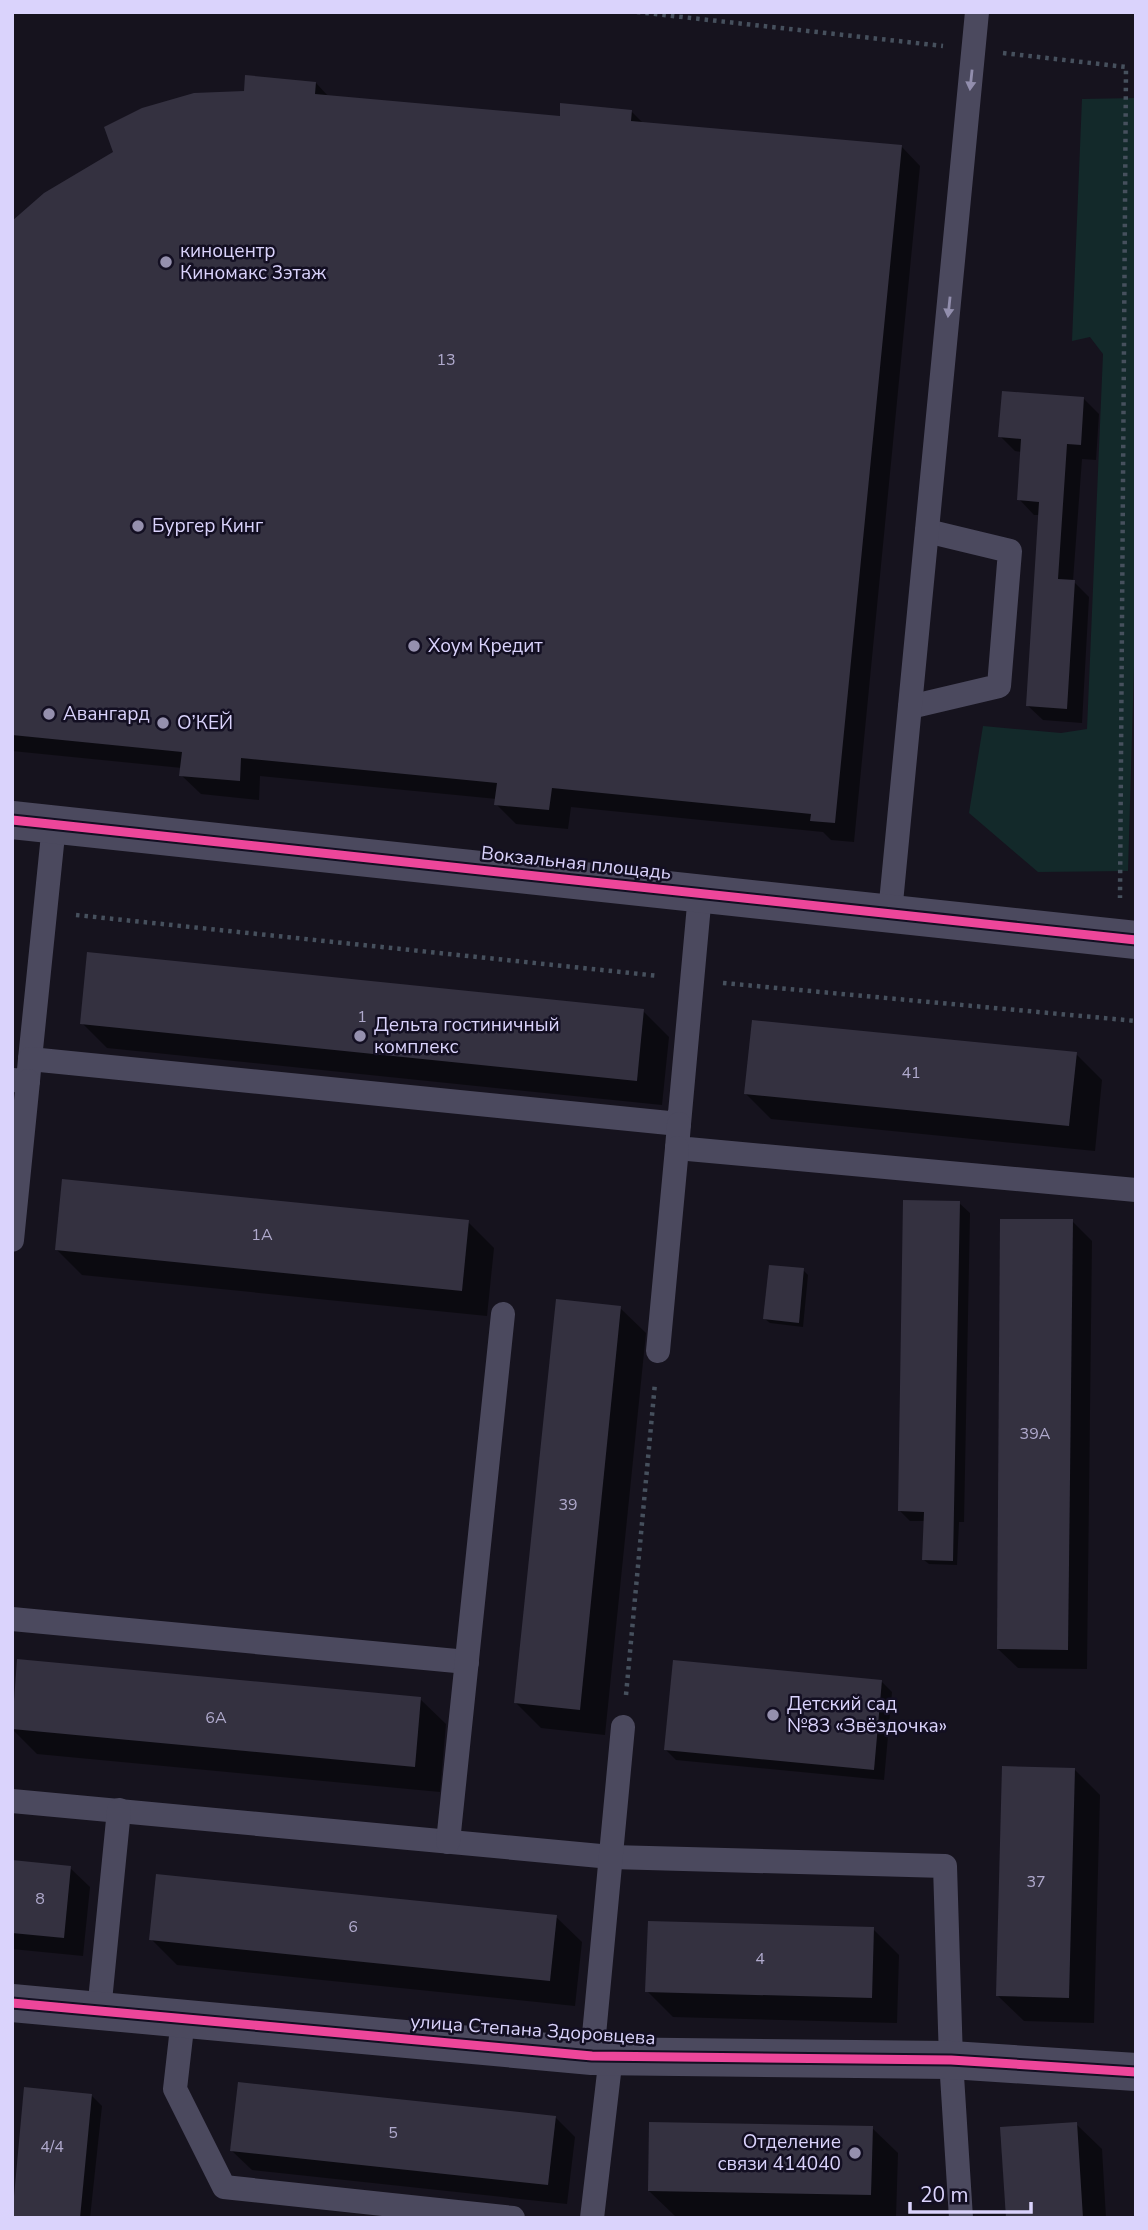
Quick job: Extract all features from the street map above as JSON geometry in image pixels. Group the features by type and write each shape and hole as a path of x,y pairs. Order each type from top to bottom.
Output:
{"street":[{"name":"Вокзальная площадь","path":"12,820 1136,940"},
{"name":"улица Степана Здоровцева","path":"12,2003 602,2056 951,2060 1136,2073"}],"lane":[{"path":"890,913 977,12"},
{"path":"910,706 999,686 1010,551 927,531"},
{"path":"12,1240 24,1074 54,825"},
{"path":"658,1350 700,894"},
{"path":"24,1074 678,1136 1136,1190"},
{"path":"448,1842 503,1314"},
{"path":"12,1619 467,1662"},
{"path":"592,2218 611,1857 623,1727"},
{"path":"12,1801 611,1857 945,1866 951,2060 961,2218"},
{"path":"99,2011 119,1810"},
{"path":"183,2019 175,2089 224,2187 343,2209 513,2218"}],"path":[{"path":"637,12 1126,67 1120,905"},
{"path":"45,911 692,980 1136,1021"},
{"path":"623,1727 658,1350"}],"green space":[{"path":"1136,98 1136,599 1128,871 1038,872 969,813 983,726 1061,733 1087,729 1103,354 1090,337 1072,341 1082,99"}],"building":[{"path":"245,75 316,82 315,94 560,116 560,103 632,110 631,121 902,145 835,823 810,821 811,814 552,788 549,810 494,805 497,783 241,758 240,781 179,776 182,752 12,735 12,221 44,193 113,152 104,127 142,108 194,93 244,91"},
{"path":"1002,391 1084,397 1081,445 1067,444 1058,579 1075,580 1067,709 1026,706 1039,502 1017,500 1021,439 998,437"},
{"path":"87,952 644,1009 637,1081 80,1024"},
{"path":"752,1020 1077,1052 1069,1126 744,1094"},
{"path":"62,1179 469,1220 462,1291 55,1250"},
{"path":"903,1200 960,1201 953,1561 922,1560 924,1512 898,1511"},
{"path":"1000,1219 1073,1219 1068,1650 997,1649"},
{"path":"769,1265 804,1268 799,1323 763,1319"},
{"path":"556,1299 621,1306 580,1710 514,1703"},
{"path":"17,1659 421,1697 415,1767 12,1729"},
{"name":"Детский сад №83 «Звёздочка»","path":"673,1660 882,1680 874,1770 664,1750"},
{"path":"1002,1766 1075,1768 1069,1998 996,1996"},
{"path":"12,1860 71,1866 64,1938 12,1933"},
{"path":"156,1874 557,1915 550,1981 149,1940"},
{"path":"648,1921 874,1927 872,1998 645,1992"},
{"path":"238,2082 556,2116 548,2185 230,2151"},
{"path":"24,2087 92,2094 80,2218 12,2218"},
{"path":"649,2122 873,2126 871,2195 648,2191"},
{"path":"1077,2122 1083,2218 1006,2218 1000,2127"}],"cycle path":[{"path":"12,820 1136,940"},
{"path":"12,2003 592,2056 951,2060 1136,2072"}],"place":[{"name":"киноцентр Киномакс 3этаж","path":"166,262"},
{"name":"Бургер Кинг","path":"138,526"},
{"name":"Хоум Кредит","path":"414,646"},
{"name":"Авангард","path":"49,714"},
{"name":"О’КЕЙ","path":"163,723"},
{"name":"Дельта гостиничный комплекс","path":"360,1036"},
{"name":"Детский сад №83 «Звёздочка»","path":"773,1715"},
{"name":"Отделение связи 414040","path":"855,2153"}]}
